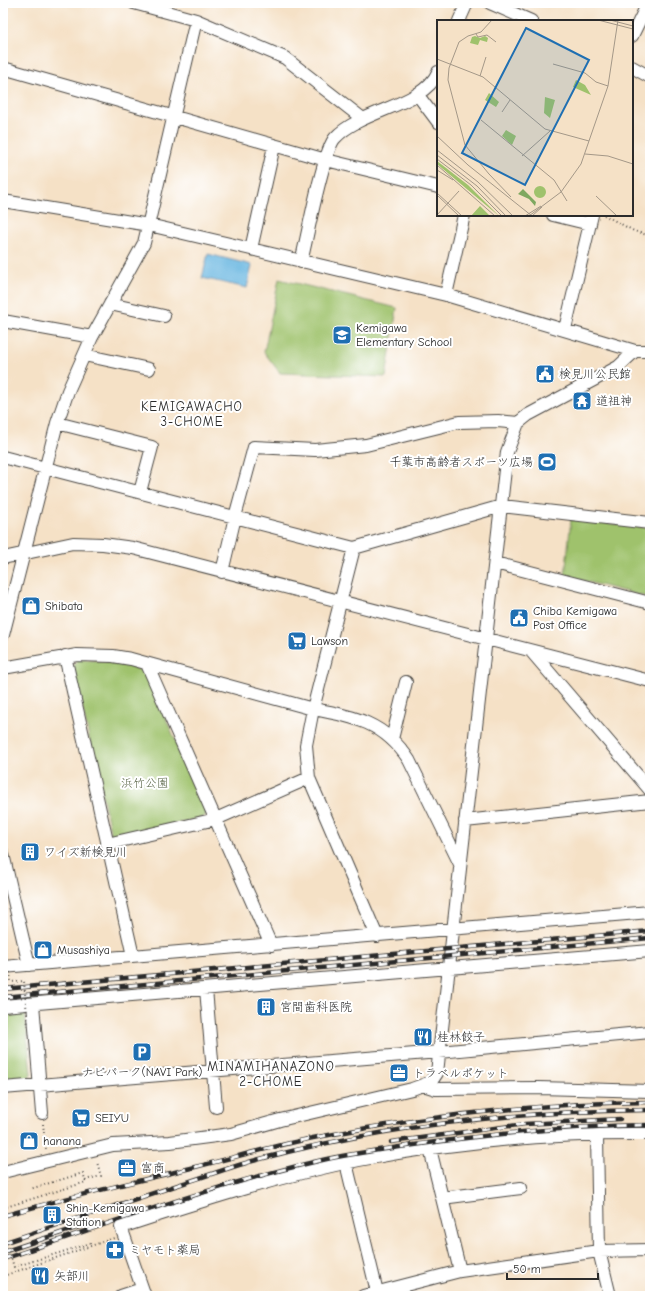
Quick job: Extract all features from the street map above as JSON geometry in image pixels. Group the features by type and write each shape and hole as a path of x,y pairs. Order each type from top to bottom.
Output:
{"street":[{"path":"134,3 196,20 284,58 363,119"},
{"path":"459,20 467,3"},
{"path":"490,3 529,20"},
{"path":"633,34 648,3"},
{"path":"3,635 45,468 57,423 68,391 92,337 144,243 196,20"},
{"path":"3,68 274,146 437,187"},
{"path":"633,68 650,77"},
{"path":"301,262 326,160 334,139 345,129 363,119 417,94 437,78"},
{"path":"417,94 437,121"},
{"path":"251,249 274,146"},
{"path":"3,201 149,225 446,295 635,351 650,351"},
{"path":"446,295 464,216"},
{"path":"562,216 591,219 564,329"},
{"path":"110,304 164,316"},
{"path":"3,321 92,337"},
{"path":"3,1172 113,1145 170,1142 231,1134 280,1120 412,1089 431,1082 437,1073 507,452 518,423 528,415 618,367 635,351"},
{"path":"84,355 149,370"},
{"path":"222,572 254,447 315,450 366,446 460,422 498,421 518,423"},
{"path":"57,423 152,447 140,492"},
{"path":"3,457 354,548 502,506 650,523"},
{"path":"3,558 73,543 103,544 133,548 341,603 650,681"},
{"path":"354,548 313,709 306,745 309,778 377,936"},
{"path":"495,563 650,603"},
{"path":"531,651 650,790"},
{"path":"3,668 65,656 113,656 130,659 313,709 357,719 382,730 402,749 409,760 460,864"},
{"path":"65,656 133,956"},
{"path":"147,664 271,945"},
{"path":"392,739 406,682"},
{"path":"107,844 216,819 309,778"},
{"path":"465,821 650,801"},
{"path":"3,854 29,965"},
{"path":"6,969 29,965 650,912"},
{"path":"3,1006 650,951"},
{"path":"206,989 216,1106"},
{"path":"33,1004 42,1113"},
{"path":"3,1088 439,1052 650,1032"},
{"path":"423,1085 436,1090 540,1088 650,1091"},
{"path":"121,1296 144,1292 121,1227 128,1224 264,1183 346,1163 430,1149 530,1138 650,1134"},
{"path":"597,1135 599,1251 610,1296"},
{"path":"430,1149 460,1271"},
{"path":"346,1163 377,1294"},
{"path":"442,1198 521,1188"},
{"path":"363,1296 377,1294 460,1271 599,1251 650,1250"}],"path":[{"path":"606,216 650,236"},
{"path":"6,969 11,982 24,981 28,1026"},
{"path":"42,1113 46,1146"},
{"path":"3,1208 101,1176 97,1162"},
{"path":"30,1189 83,1173 85,1180"},
{"path":"3,1232 14,1267 92,1243"},
{"path":"3,1276 124,1234"}],"green space":[{"path":"279,279 397,308 386,377 280,373 264,352"},
{"path":"571,519 650,528 650,598 565,576"},
{"name":"浜竹公園","path":"78,659 121,664 146,673 207,812 204,817 116,838 111,834 73,667"},
{"path":"20,1008 25,1012 31,1074 26,1080 3,1082 3,1010"}],"water":[{"path":"208,254 252,265 247,288 202,278"}],"railway":[{"path":"3,989 650,931"},
{"path":"3,997 650,938"},
{"path":"3,1216 75,1196 318,1137 400,1123 483,1112 566,1105 650,1102"},
{"path":"3,1243 240,1165 308,1147 356,1137 454,1122 503,1117 552,1113 650,1110"},
{"path":"391,1142 525,1124 620,1119"},
{"path":"3,1259 120,1219 238,1182 352,1154 498,1134 589,1127 650,1125"},
{"path":"3,1252 85,1225"}],"place":[{"name":"Kemigawa Elementary School","path":"342,335"},
{"name":"検見川公民館","path":"545,374"},
{"name":"道祖神","path":"582,401"},
{"name":"千葉市高齢者スポーツ広場","path":"547,462"},
{"name":"Shibata","path":"31,606"},
{"name":"Chiba Kemigawa Post Office","path":"519,618"},
{"name":"Lawson","path":"297,641"},
{"name":"ワイズ新検見川","path":"30,852"},
{"name":"Musashiya","path":"43,950"},
{"name":"宮間歯科医院","path":"266,1007"},
{"name":"桂林餃子","path":"423,1037"},
{"name":"ナビパーク(NAVI Park)","path":"142,1052"},
{"name":"トラベルポケット","path":"399,1073"},
{"name":"SEIYU","path":"81,1118"},
{"name":"hanana","path":"29,1141"},
{"name":"富商","path":"127,1168"},
{"name":"Shin-Kemigawa Station","path":"52,1215"},
{"name":"ミヤモト薬局","path":"115,1250"},
{"name":"矢部川","path":"40,1276"}],"district":[{"name":"KEMIGAWACHO 3-CHOME","path":"192,414"},
{"name":"MINAMIHANAZONO 2-CHOME","path":"271,1074"}]}
